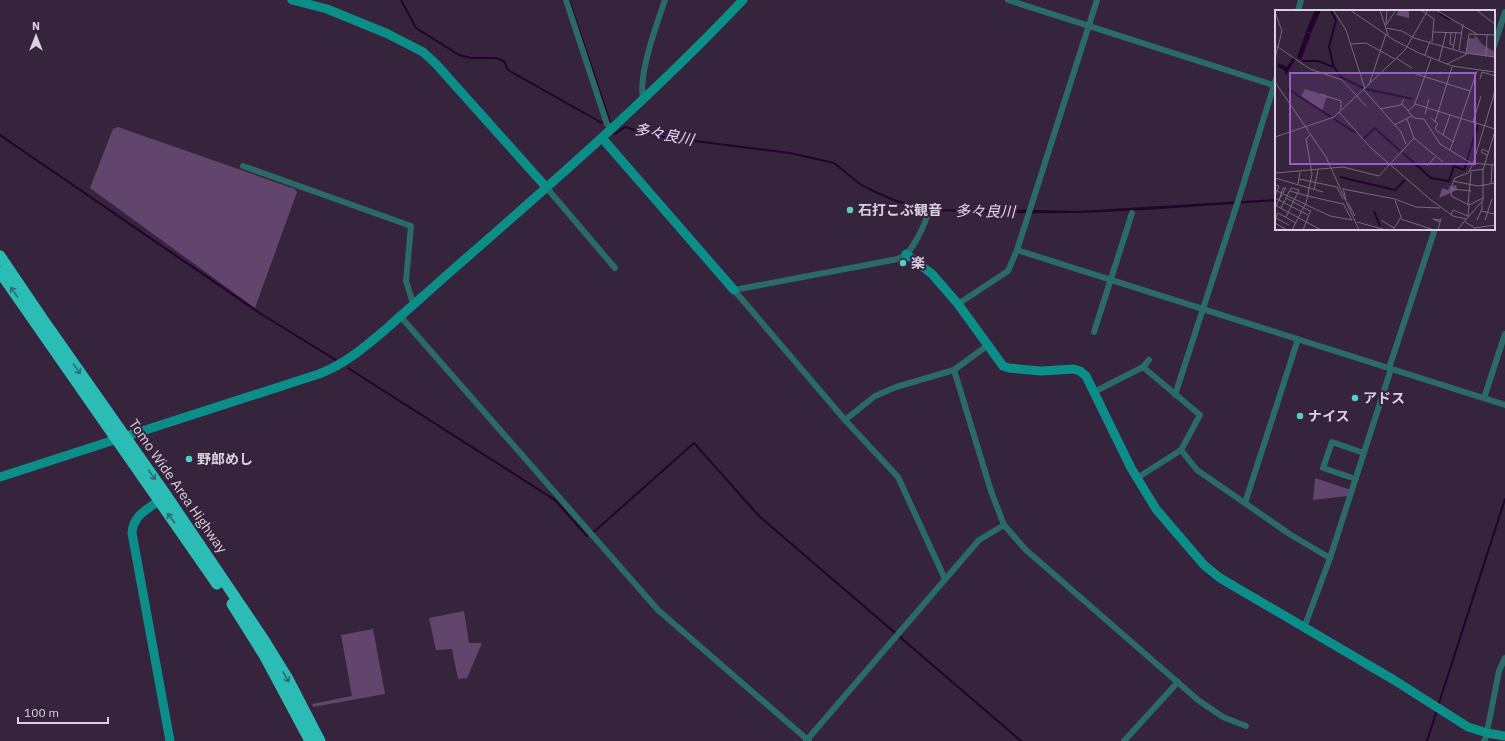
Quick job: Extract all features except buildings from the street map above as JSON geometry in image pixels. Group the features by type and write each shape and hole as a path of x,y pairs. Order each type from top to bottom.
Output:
{"highway":[{"name":"Tomo Wide Area Highway","path":"0,256 121,438 159,501 228,598 264,655 310,741"},
{"name":"Tomo Wide Area Highway","path":"0,272 121,438 166,495 262,637 288,679 320,741"}],"street":[{"path":"292,0 323,8 358,21 423,52 436,64 546,187 615,268"},
{"path":"566,0 607,124 611,129"},
{"path":"643,98 642,87 648,54 665,0"},
{"path":"0,477 328,371 356,354 602,138 704,42 743,0"},
{"path":"1008,0 1275,84 1240,198 1175,395"},
{"path":"958,304 1008,271 1017,250 1097,0"},
{"path":"1298,10 1301,0"},
{"path":"1495,43 1505,12"},
{"path":"602,138 845,420 898,477 945,580"},
{"path":"243,166 411,226 406,281 414,304"},
{"path":"734,290 800,276 898,259 906,254 918,236 929,213 929,206"},
{"path":"1094,332 1132,213"},
{"path":"1304,628 1330,558 1356,479 1435,230"},
{"path":"1017,250 1505,405"},
{"path":"906,254 932,274 958,304 1003,366 1009,368 1041,371 1074,369 1080,371 1086,376 1137,478 1156,509 1204,565 1225,581 1394,680 1485,737 1505,736"},
{"path":"400,316 658,610 807,741 979,540 1004,525"},
{"path":"1484,398 1505,334"},
{"path":"1245,503 1298,339"},
{"path":"845,420 875,396 896,386 954,370 988,345"},
{"path":"1094,392 1143,367 1149,360"},
{"path":"1137,478 1181,450 1200,415 1143,367"},
{"path":"954,370 991,491 1004,525 1026,550 1198,700 1223,717 1246,726"},
{"path":"1356,479 1323,468 1332,442 1364,453"},
{"path":"1181,450 1197,470 1291,535 1330,558"},
{"path":"159,501 138,517 134,523 132,534 170,741"},
{"path":"1485,737 1499,671 1505,658"},
{"path":"1124,741 1178,682"}],"shaded area":[{"path":"118,127 295,189 297,192 255,308 90,188 113,129"},
{"path":"1275,199 1275,201 1096,212 1024,213 988,212 988,210 1078,211"},
{"path":"1315,478 1351,490 1347,496 1313,500"},
{"path":"464,611 469,643 482,643 467,678 458,679 452,649 436,650 429,618"},
{"path":"373,629 385,694 313,707 312,704 352,696 341,635"}],"waterway":[{"path":"401,0 416,28 459,55 471,58 496,58 504,61 508,70 602,123"},
{"name":"多々良川","path":"569,0 610,122"},
{"name":"多々良川","path":"615,134 625,127 656,136 790,153 834,163 860,184 869,189 891,199 924,210 989,211"},
{"path":"0,135 261,314 336,360"},
{"path":"348,368 555,500 587,536 596,530 694,443 759,516 1021,741"},
{"path":"1438,706 1505,499"},
{"path":"1427,741 1437,710"}],"place":[{"name":"石打こぶ観音","path":"850,210"},
{"name":"楽","path":"903,263"},
{"name":"アドス","path":"1355,398"},
{"name":"ナイス","path":"1300,416"},
{"name":"野郎めし","path":"189,459"}]}
